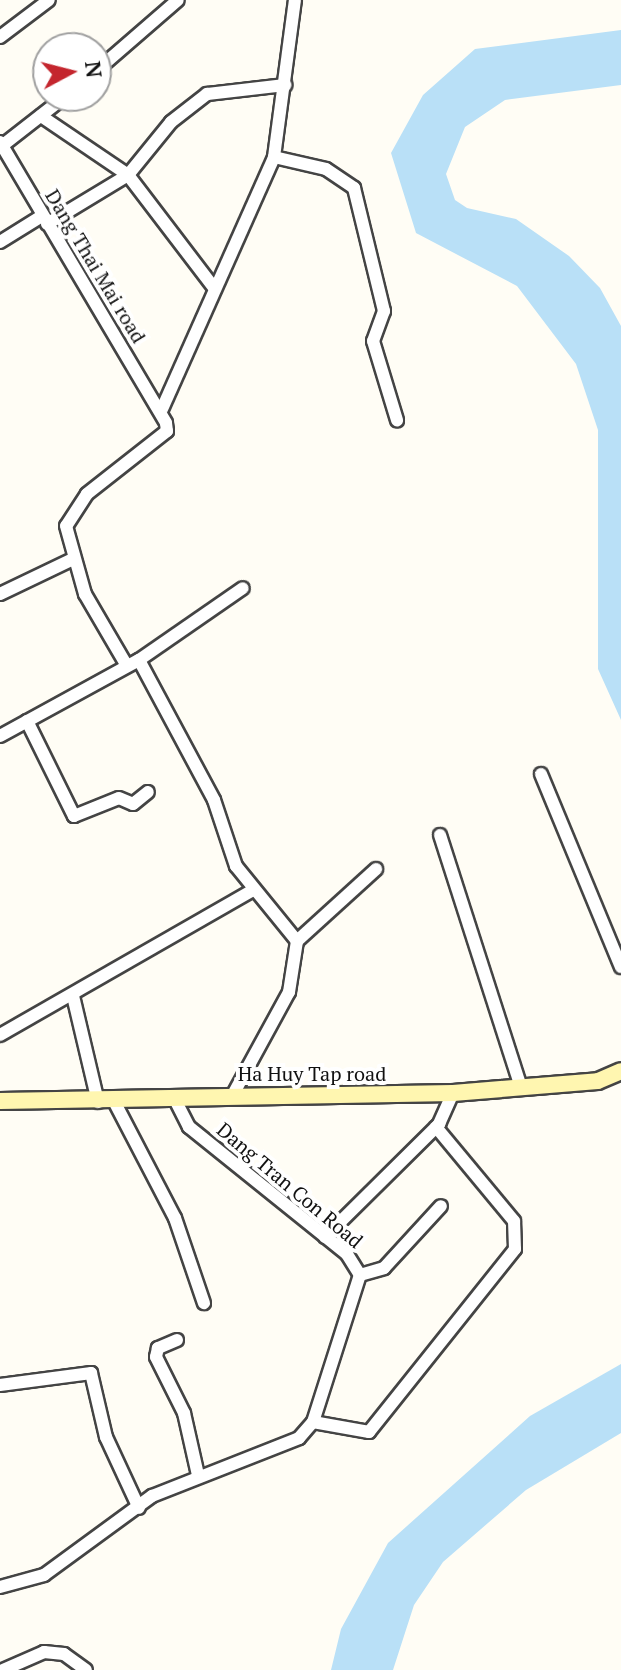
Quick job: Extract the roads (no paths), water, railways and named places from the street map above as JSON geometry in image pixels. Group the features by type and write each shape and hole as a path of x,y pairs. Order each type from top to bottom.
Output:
{"main road":[{"name":"Ha Huy Tap road","path":"0,1101 106,1102 234,1093 453,1093 598,1081 621,1071"}],"street":[{"path":"0,37 49,0"},
{"path":"112,57 178,0"},
{"path":"295,0 274,157 214,288 187,365 162,409 167,431 75,507 66,526 73,559 133,663 253,890 297,941"},
{"path":"0,242 128,175 171,122 207,94 285,85"},
{"path":"1,143 46,112"},
{"path":"41,116 128,175 214,288"},
{"name":"Dang Thai Mai road","path":"1,143 44,220 162,409"},
{"path":"274,157 341,175 354,188 384,311 373,341 397,420"},
{"path":"0,594 73,559"},
{"path":"0,736 133,663 243,588"},
{"path":"27,721 74,816 119,798 133,804 148,792"},
{"path":"541,774 621,967"},
{"path":"440,835 521,1087"},
{"path":"234,1093 289,992 297,941 376,869"},
{"path":"0,1035 73,996 253,890"},
{"path":"73,996 106,1102 175,1218 204,1303"},
{"path":"325,1237 436,1127 453,1093"},
{"name":"Dang Tran Con Road","path":"175,1099 189,1127 325,1237 360,1275 313,1422"},
{"path":"0,1587 44,1575 139,1508 198,1475 299,1438 313,1422 369,1432 515,1249 514,1221 436,1127"},
{"path":"360,1275 384,1268 441,1206"},
{"path":"177,1340 158,1348 156,1357 184,1413 198,1475"},
{"path":"0,1385 91,1373 106,1437 139,1508"},
{"path":"3,1670 44,1652 64,1654 86,1670"}],"water":[{"path":"621,30 621,85 505,100 465,127 446,174 455,200 467,208 516,219 569,256 600,288 621,326 621,720 598,669 598,430 576,364 517,286 416,233 391,153 423,95 475,49"},
{"path":"621,1364 621,1433 526,1490 443,1562 414,1605 393,1670 331,1670 341,1629 388,1543 530,1416"}]}
